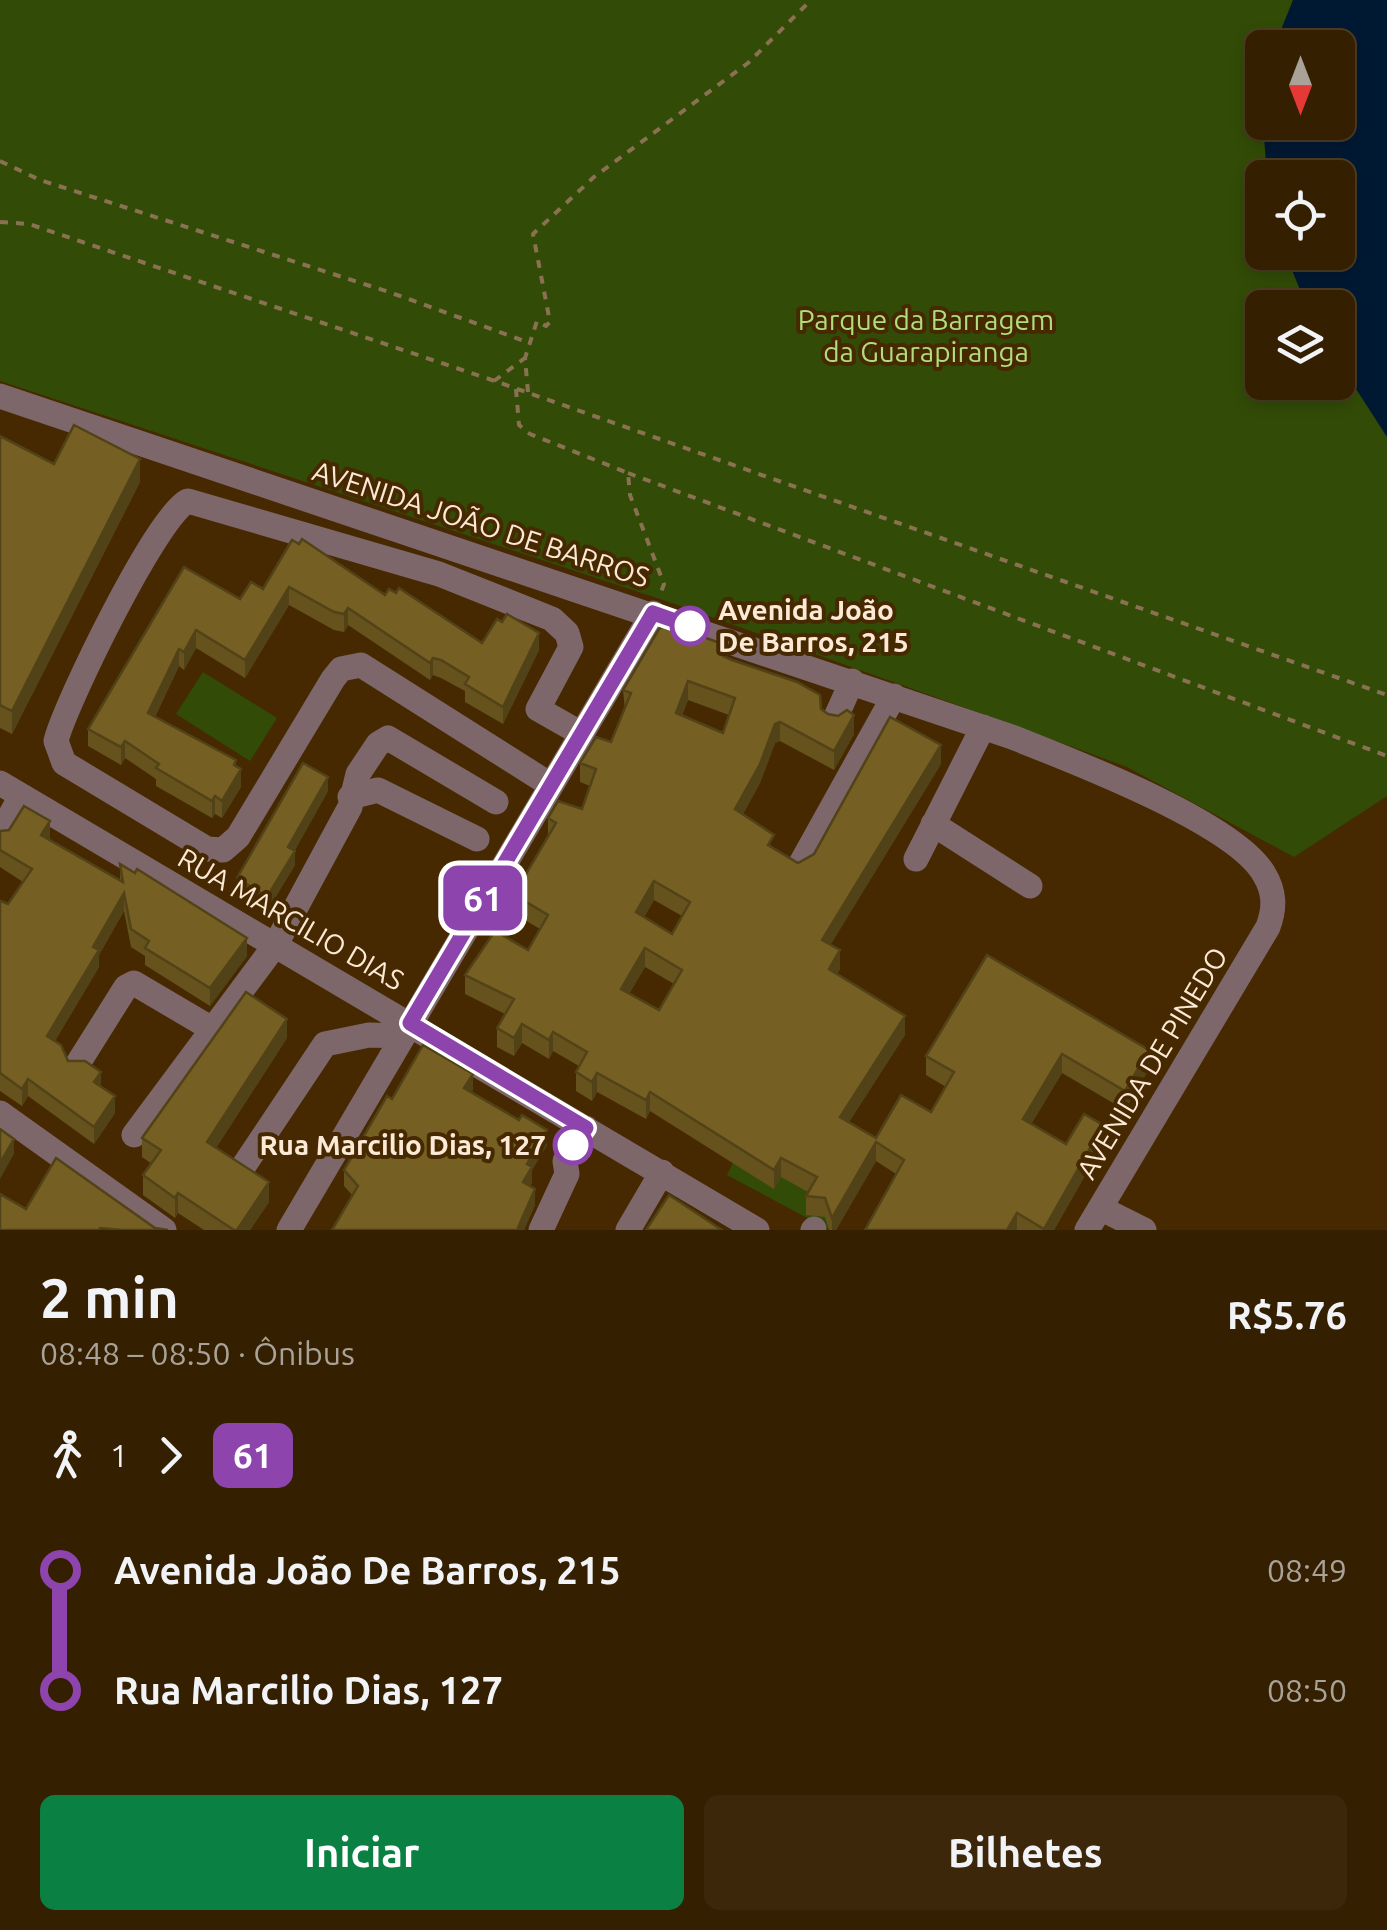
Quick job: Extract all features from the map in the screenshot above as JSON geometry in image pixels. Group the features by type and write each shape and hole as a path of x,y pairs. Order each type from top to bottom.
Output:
{"street":[{"name":"AVENIDA JOÃO DE BARROS","path":"0,396 653,613 983,727 1115,778 1194,819 1256,862 1264,874 1274,910 1268,926"},
{"path":"546,782 361,665 341,668 238,837 223,850 206,849 64,763 56,741 94,654 171,512 188,501 440,574 552,619 567,632 571,646 538,709 576,731"},
{"path":"289,1230 576,731 653,613"},
{"path":"835,719 852,682"},
{"path":"800,865 894,696"},
{"path":"916,859 983,727"},
{"path":"134,1136 276,944 350,807 358,774 378,744 388,738 496,802"},
{"path":"0,834 11,790"},
{"name":"RUA MARCILIO DIAS","path":"11,790 276,944 406,1029 586,1128 757,1230"},
{"path":"350,797 378,790 477,839"},
{"path":"933,824 1030,886"},
{"name":"AVENIDA DE PINEDO","path":"1094,1219 1268,926"},
{"path":"77,1065 126,987 134,983 212,1028"},
{"path":"245,1164 325,1044 406,1029"},
{"path":"0,1113 164,1230"},
{"path":"541,1230 567,1174 565,1161 586,1128"},
{"path":"628,1230 662,1172"},
{"path":"1094,1219 1144,1230"}],"path":[{"path":"528,393 525,358 536,321 546,326 550,322 533,234 594,177 748,63 811,0"},
{"path":"0,162 40,180 389,292 530,343"},
{"path":"0,222 30,224 494,381 1387,695"},
{"path":"494,381 525,358"},
{"path":"516,389 519,425 530,434 1387,756"},
{"path":"628,473 630,495 664,584 653,613"}],"green space":[{"name":"Parque da Barragem da Guarapiranga","path":"0,0 1387,0 1387,796 1294,857 1127,767 684,607 0,381"},
{"path":"203,672 277,718 250,761 176,714"},
{"path":"739,1151 853,1194 830,1230 727,1175"}],"water":[{"path":"1293,0 1387,0 1387,437 1355,387 1355,290 1300,290 1292,270 1355,270 1355,160 1266,160 1264,140 1355,140 1355,30 1281,30"}],"building":[{"path":"74,425 140,459 12,711 0,705 0,436 54,464"},
{"path":"302,539 385,595 389,589 396,593 399,588 482,643 497,619 502,622 507,614 539,633 503,707 465,684 469,677 441,660 433,658 430,663 348,608 344,614 334,612 289,587 245,660 196,630 184,652 179,649 148,713 236,760 234,765 241,769 222,801 215,796 212,801 156,768 159,764 125,741 121,747 88,729 184,567 240,599 251,582 263,589 292,540 299,544"},
{"path":"667,624 720,643 723,656 797,682 820,695 821,709 828,714 838,716 847,710 854,715 834,751 780,722 775,724 760,764 735,809 774,835 768,845 798,863 814,854 890,717 941,745 822,940 840,950 829,969 905,1016 840,1117 876,1138 901,1095 931,1112 954,1072 926,1056 987,955 1149,1050 1125,1091 1062,1054 1023,1119 1066,1144 1084,1114 1103,1125 1044,1229 1017,1213 1007,1230 865,1230 904,1160 876,1142 832,1218 825,1198 806,1196 817,1177 781,1158 774,1170 650,1092 646,1100 597,1073 592,1082 576,1072 587,1052 553,1032 549,1040 522,1024 514,1038 497,1028 514,999 465,975 495,931 528,950 548,915 506,890 518,870 526,874 556,823 548,818 558,801 582,809 596,769 580,763 596,737 611,742 631,693 623,690 659,629","holes":["688,681 735,698 723,733 676,713","654,881 690,902 672,934 636,912","645,948 682,970 659,1010 621,989"]},
{"path":"303,763 328,777 288,847 295,851 267,897 237,878"},
{"path":"24,806 50,821 41,835 123,882 120,864 135,873 137,869 247,938 210,988 145,948 149,941 131,929 124,893 93,947 99,950 47,1036 61,1045 68,1061 85,1061 101,1072 94,1082 115,1096 94,1127 28,1079 22,1089 0,1073 0,903 8,904 32,869 0,850 0,831 9,830"},
{"path":"246,992 287,1019 207,1142 269,1182 234,1230 178,1193 175,1198 143,1175 161,1150 142,1138"},
{"path":"423,1045 473,1074 464,1088 519,1120 522,1115 547,1130 527,1164 532,1167 523,1182 535,1189 517,1230 332,1230 358,1186 344,1170 387,1096 392,1099"},
{"path":"0,1129 14,1139 0,1163"},
{"path":"56,1158 155,1228 168,1230 0,1230 0,1194 26,1209"},
{"path":"669,1195 722,1230 646,1230"}],"bus line":[{"name":"61","path":"573,1145 586,1128 410,1023 653,613 690,626"}],"place":[{"name":"Avenida João De Barros, 215","path":"690,626"},
{"name":"Rua Marcilio Dias, 127","path":"573,1145"}]}
